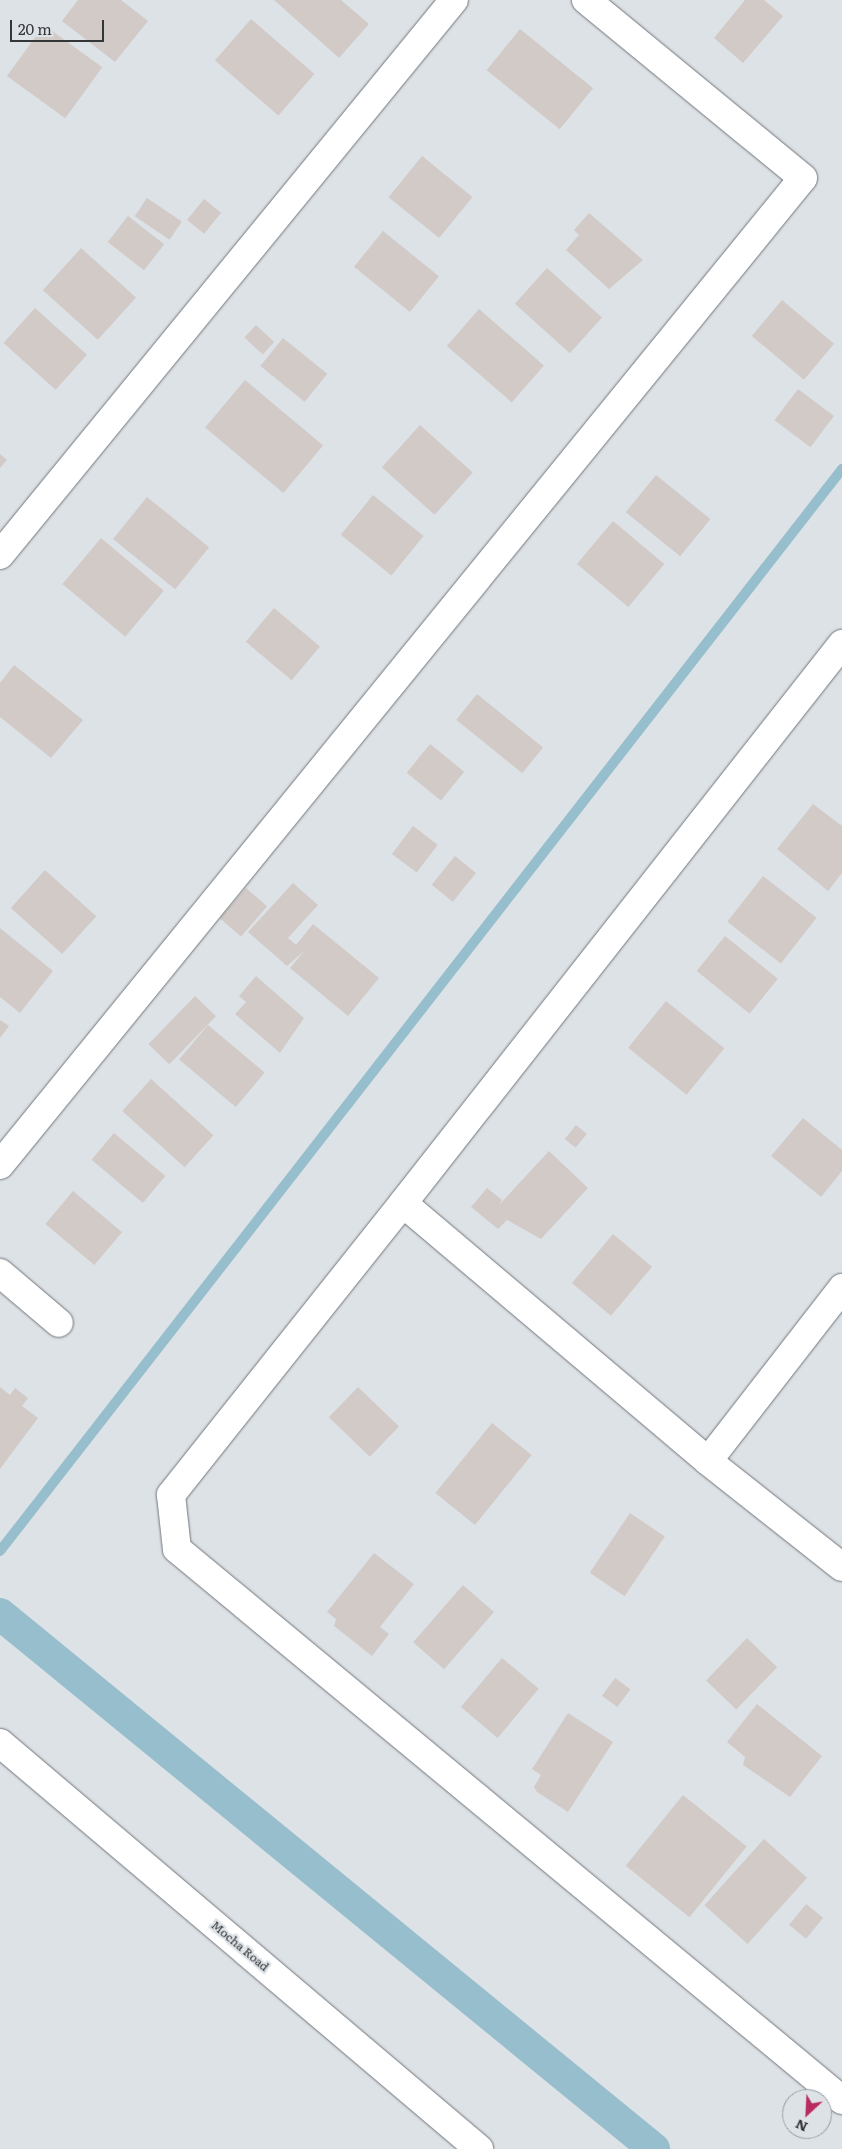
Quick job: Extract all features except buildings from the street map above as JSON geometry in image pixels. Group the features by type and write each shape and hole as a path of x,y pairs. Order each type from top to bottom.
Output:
{"street":[{"path":"0,555 454,0"},
{"path":"0,1165 803,178 586,0"},
{"path":"842,644 403,1203 171,1494 177,1549 842,2100"},
{"path":"403,1203 708,1461 842,1567"},
{"path":"0,1274 59,1323"},
{"path":"708,1461 842,1288"},
{"name":"Mocha Road","path":"0,1743 479,2149"}],"waterway":[{"path":"0,1551 842,469"},
{"path":"0,1614 654,2149"}]}
